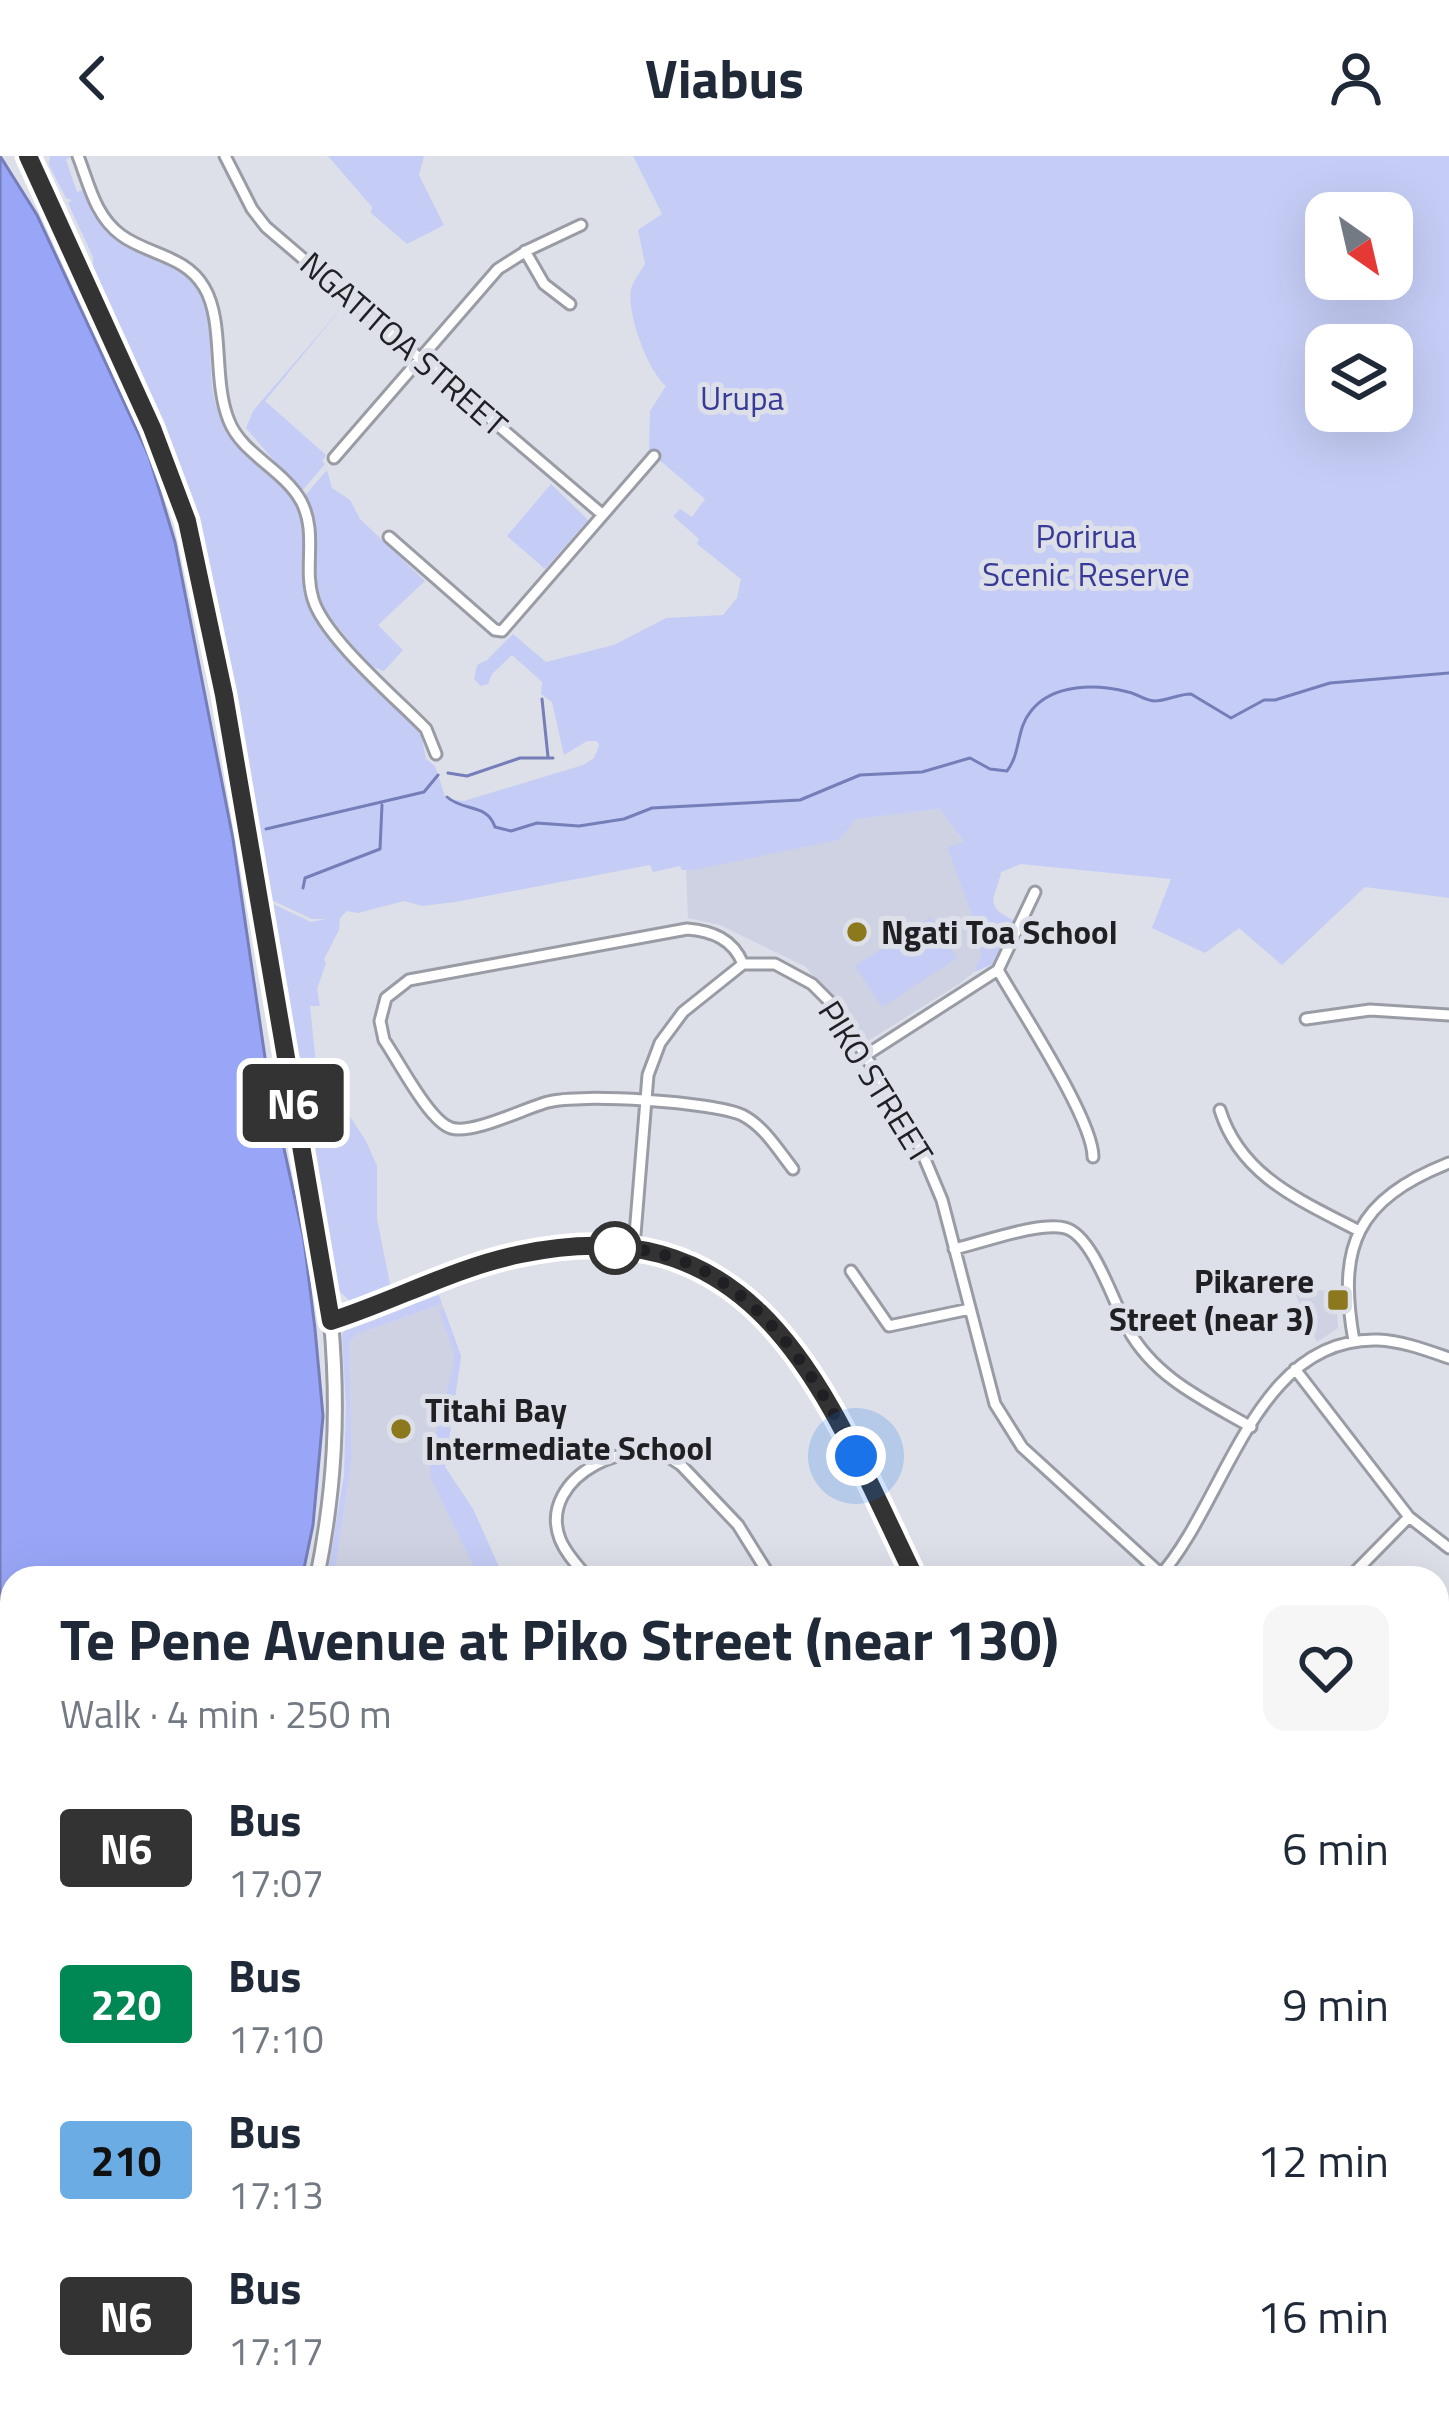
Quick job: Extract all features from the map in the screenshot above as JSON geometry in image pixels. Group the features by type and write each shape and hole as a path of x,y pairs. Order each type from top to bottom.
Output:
{"main road":[{"path":"28,156 152,428 187,521 224,695 331,1321 338,1425 319,1566"}],"street":[{"path":"78,156 95,205 111,226 123,237 183,265 208,293 219,380 231,426 275,467 306,512 312,554 309,585 317,611 426,729 436,754"},
{"name":"NGATITOA STREET","path":"225,156 266,227 603,515"},
{"path":"334,458 493,274 525,251 581,225"},
{"path":"525,251 544,284 570,304"},
{"path":"389,537 495,630 502,631 654,456"},
{"path":"866,1055 998,970 1035,892"},
{"path":"634,1247 645,1103 652,1060 669,1029 694,1002 743,964 728,941 704,930 687,929 410,980 390,993 380,1021 384,1040 435,1116 448,1127 470,1128 559,1099 645,1103 739,1114 761,1129 793,1169"},
{"name":"PIKO STREET","path":"743,964 775,964 812,984 836,1008 924,1153 995,1404 1022,1447 1149,1566"},
{"path":"998,970 1077,1107 1093,1140 1093,1156"},
{"path":"1306,1019 1370,1010 1449,1015"},
{"path":"1220,1110 1228,1134 1274,1186 1359,1231"},
{"path":"1354,1341 1346,1275 1359,1231 1391,1193 1449,1163"},
{"path":"954,1249 1040,1229 1070,1229 1085,1241 1127,1328 1150,1360 1165,1376 1251,1427"},
{"path":"331,1321 521,1254 634,1247 677,1257 710,1273 748,1301 796,1353 828,1400 909,1566"},
{"path":"851,1270 889,1326 970,1309"},
{"path":"1168,1566 1272,1391 1295,1369 1323,1351 1354,1341 1391,1341 1449,1358"},
{"path":"1295,1369 1409,1517 1449,1548"},
{"path":"580,1566 558,1536 556,1514 563,1492 589,1469 653,1451 681,1465 738,1525 764,1566"},
{"path":"1361,1566 1409,1517"}],"shaded area":[{"name":"Ngati Toa School","path":"941,809 964,843 948,848 981,940 981,955 974,972 959,984 863,1044 806,967 720,925 688,918 686,870 839,840 855,819"},
{"path":"1336,1290 1338,1328 1317,1342 1294,1291"},
{"name":"Titahi Bay Intermediate School","path":"442,1304 461,1356 445,1467 473,1509 499,1566 336,1566 352,1457 349,1343 357,1334"}],"green space":[{"name":"Porirua Scenic Reserve","path":"50,156 71,156 66,160 77,192 83,190 109,230 171,265 197,289 207,318 219,414 235,439 295,504 303,528 305,591 317,621 343,655 421,734 426,759 435,766 446,799 464,801 583,765 594,758 599,746 597,741 587,741 564,755 552,702 541,694 542,682 512,655 488,684 481,686 474,679 477,665 513,634 546,662 614,645 666,618 723,615 737,598 741,579 697,544 699,539 673,516 680,509 692,517 705,499 649,451 650,411 666,386 646,355 630,299 645,264 638,230 662,214 633,156 1449,156 1449,898 1365,887 1282,965 1239,928 1205,953 1152,928 1171,879 1021,864 1001,872 994,900 998,910 1016,921 993,964 974,972 981,940 947,847 964,842 940,809 856,819 839,840 693,870 680,866 653,872 650,865 455,902 422,906 404,901 358,913 347,911 324,959 317,989 320,1006 310,1006 316,1065 377,1166 377,1219 391,1289 350,1301 338,1290 316,1182 269,902 311,922 326,919 312,919 267,898 229,654 194,510 160,420 93,273 93,257 68,203 72,200 66,198 49,165"},
{"path":"328,156 424,156 419,175 444,225 407,244 371,213 372,207"},
{"path":"344,305 265,401 326,455 325,464 301,492 246,428 253,411"},
{"path":"327,470 332,488 350,500 360,519 425,581 378,625 403,650 384,671 370,666 320,605 314,590 314,527 303,498"},
{"path":"551,484 588,520 545,569 507,536"},
{"path":"931,917 957,958 882,1007 855,966"},
{"path":"430,1293 432,1296 371,1320 439,1295 442,1304 357,1334 349,1343 352,1457 336,1566 329,1566 344,1475 342,1334 351,1323 370,1321 359,1320"},
{"path":"444,1309 461,1356 445,1467 473,1509 499,1566 473,1566 430,1476 454,1352 439,1310"}],"water":[{"path":"0,156 37,215 149,456 175,542 233,839 267,1071 304,1240 323,1416 304,1566 0,1566"}],"waterway":[{"path":"447,797 487,814 495,827 511,831 537,823 579,826 624,819 652,808 800,800 860,775 922,772 970,758 990,769 1007,771 1031,711 1051,695 1076,688 1116,689 1154,701 1191,694 1231,718 1264,700 1330,683 1449,673"},
{"path":"542,699 548,757"},
{"path":"448,773 467,776 520,758 553,758"},
{"path":"266,829 424,792 438,775"},
{"path":"303,888 305,878 380,849 382,805"}],"bus line":[{"name":"N6","path":"28,156 152,428 187,521 224,695 331,1321 521,1254 634,1247 677,1257 710,1273 748,1301 812,1374 909,1566"}],"place":[{"name":"Ngati Toa School","path":"857,932"},
{"name":"Pikarere Street (near 3)","path":"1338,1300"},
{"name":"Titahi Bay Intermediate School","path":"401,1429"}],"route":[{"path":"615,1248 608,1248 634,1247 677,1257 710,1273 748,1301 812,1374 856,1456"}],"park label":[{"name":"Urupa","path":"742,398"}]}
